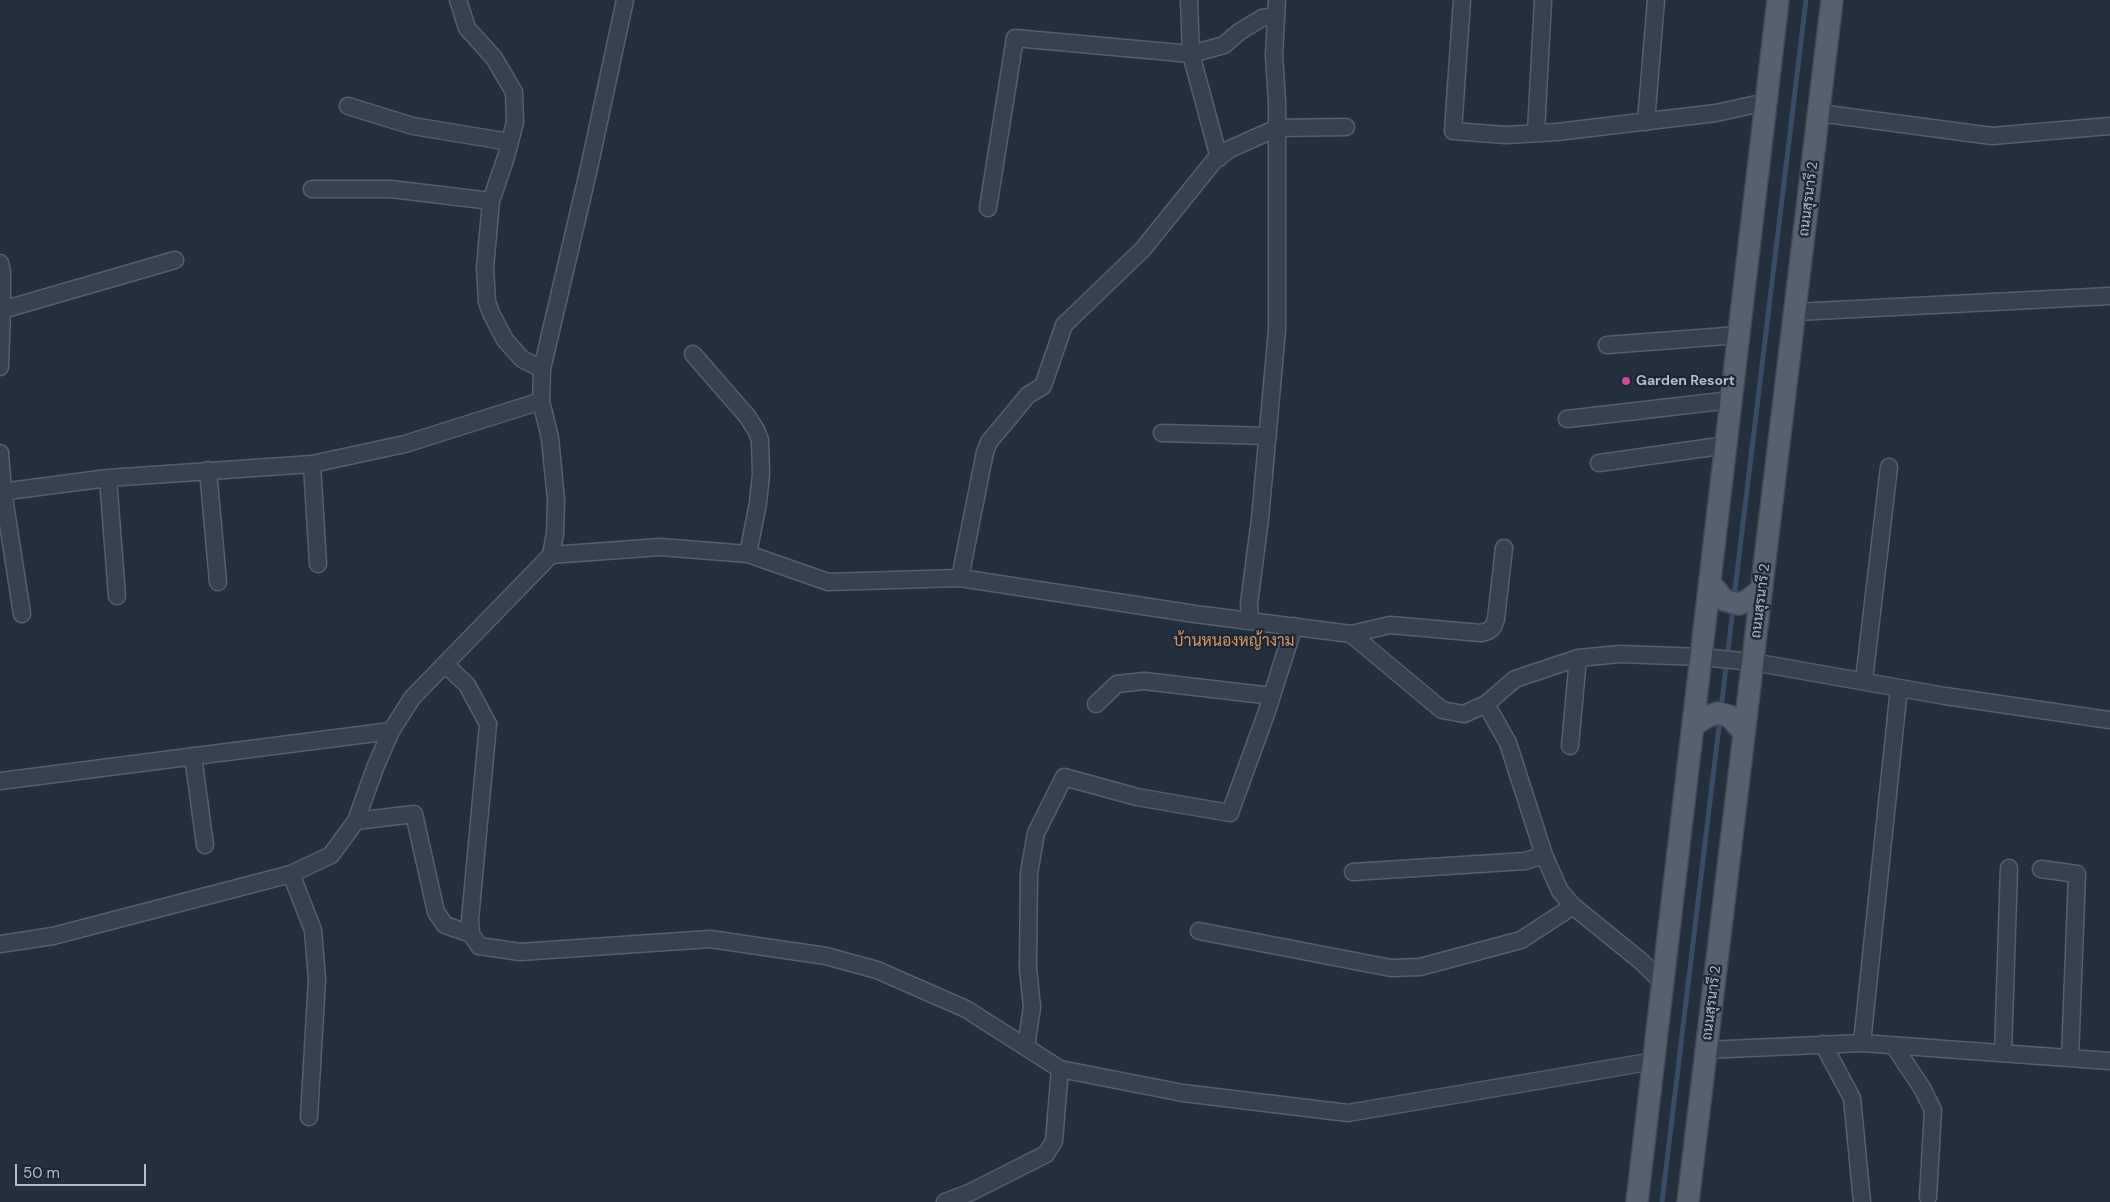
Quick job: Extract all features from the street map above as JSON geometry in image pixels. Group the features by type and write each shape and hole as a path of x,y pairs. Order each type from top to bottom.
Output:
{"main road":[{"path":"1637,1202 1663,983 1700,721 1716,590 1727,445 1738,335 1778,0"},
{"name":"ถนนสุรนารี 2","path":"1688,1202 1706,1050 1739,726 1796,312 1832,0"},
{"path":"1716,590 1728,602 1738,604 1756,594"},
{"path":"1700,721 1721,714 1739,726"}],"street":[{"path":"458,0 467,28 494,58 514,92 515,122 491,201 485,268 485,286 490,313 512,349 522,358 542,369"},
{"path":"0,944 53,936 291,874 331,855 356,822 375,768 391,731 412,698 551,555 555,534 556,500 550,438 541,401 542,369 589,168 625,0"},
{"path":"1189,0 1190,54 1218,158"},
{"path":"1462,0 1453,131 1506,135 1557,132 1716,113 1766,102"},
{"path":"1536,132 1543,0"},
{"path":"1646,122 1656,0"},
{"path":"988,208 1015,38 1190,54 1224,46 1239,32 1276,8"},
{"path":"1250,621 1250,604 1277,330 1277,128 1274,55 1276,8"},
{"path":"348,106 413,126 510,142"},
{"path":"1819,113 1992,136 2110,126"},
{"path":"960,578 985,452 989,442 1028,395 1044,386 1064,325 1143,249 1214,161 1230,149 1277,128 1346,127"},
{"path":"312,189 391,190 491,201"},
{"path":"2,310 175,260"},
{"path":"0,263 2,272 0,367"},
{"path":"1796,312 2110,296"},
{"path":"1607,345 1738,335"},
{"path":"693,354 747,416 760,440 761,474 758,503 748,554"},
{"path":"1567,419 1732,400"},
{"path":"2,492 108,478 312,464 405,444 541,401"},
{"path":"1162,433 1268,436"},
{"path":"1599,463 1727,445"},
{"path":"0,453 2,492 22,614"},
{"path":"312,464 318,564"},
{"path":"1864,680 1889,467"},
{"path":"208,470 218,582"},
{"path":"108,478 117,596"},
{"path":"551,555 660,547 748,554 828,582 960,578 1195,614 1351,634 1390,625 1481,633 1488,631 1493,627 1496,619 1504,548"},
{"path":"1026,1047 1032,1007 1028,968 1029,873 1036,833 1064,777 1138,797 1230,813 1272,696 1294,626"},
{"path":"1351,634 1442,710 1464,714 1486,704 1515,680 1578,658 1620,654 1707,657 1747,661 1864,680 1899,688 2110,720"},
{"path":"1570,746 1578,658"},
{"path":"445,664 467,685 488,724 470,934"},
{"path":"1096,704 1117,684 1144,681 1272,696"},
{"path":"1862,1043 1899,688"},
{"path":"1486,704 1508,743 1544,855 1560,891 1573,906 1642,962 1663,983"},
{"path":"0,781 391,731"},
{"path":"192,756 205,845"},
{"path":"356,822 414,814 436,912 445,925 470,934 479,946 520,952 710,939 826,956 876,970 966,1009 1060,1069 1183,1092 1348,1113 1654,1061"},
{"path":"1353,872 1525,861 1544,855"},
{"path":"2003,1053 2009,868"},
{"path":"2041,870 2077,874 2070,1058"},
{"path":"291,874 313,930 317,979 309,1117"},
{"path":"1199,931 1391,968 1420,967 1521,940 1573,906"},
{"path":"1706,1050 1862,1043 2110,1061"},
{"path":"1823,1044 1852,1098 1862,1202"},
{"path":"1894,1046 1922,1088 1933,1110 1928,1197"},
{"path":"945,1202 973,1197 1046,1154 1054,1141 1060,1069"}],"waterway":[{"path":"1734,598 1806,0"},
{"path":"1721,709 1733,609"},
{"path":"1662,1202 1720,718"}],"place":[{"name":"Garden Resort","path":"1626,381"}],"district":[{"name":"บ้านหนองหญ้างาม","path":"1234,642"}]}
